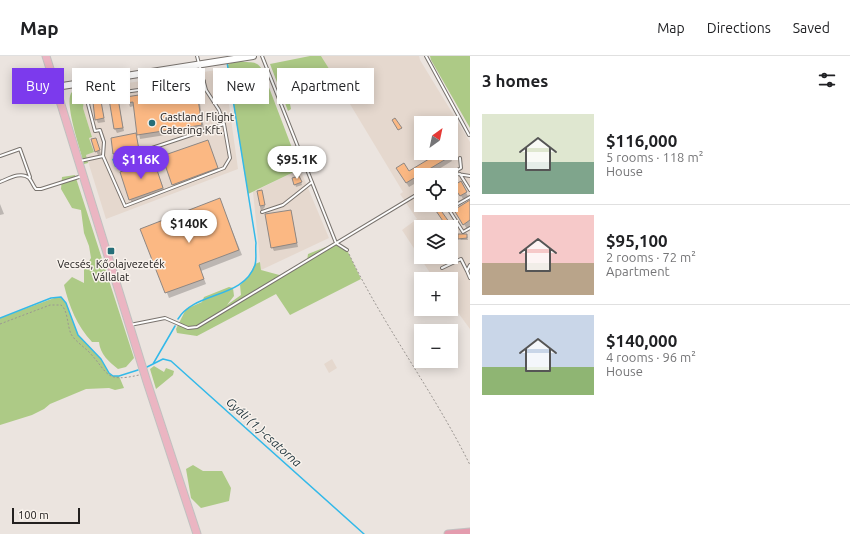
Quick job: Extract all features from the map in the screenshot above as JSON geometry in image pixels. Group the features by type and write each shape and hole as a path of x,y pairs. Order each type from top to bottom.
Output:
{"highway":[{"path":"448,534 470,532"}],"main road":[{"path":"46,56 50,68"},
{"path":"64,86 253,56"},
{"path":"61,104 129,325 197,534"}],"lane":[{"path":"197,56 201,68"},
{"path":"262,56 336,243 347,250"},
{"path":"426,56 469,135"},
{"path":"138,90 96,96 88,104 95,131 100,130 104,142 103,156 125,206 224,168 230,158 224,124 219,110 206,90 205,86"},
{"path":"144,151 224,124"},
{"path":"0,156 20,149 30,179 36,189 41,189 83,176"},
{"path":"78,161 103,156"},
{"path":"458,170 461,168 460,158"},
{"path":"460,174 470,176"},
{"path":"460,174 470,190"},
{"path":"0,182 24,175 30,179"},
{"path":"262,212 283,205 312,182"},
{"path":"129,325 165,318 188,328 197,327 414,196"},
{"path":"458,203 470,196"},
{"path":"451,212 463,232 470,228"},
{"path":"442,268 461,259 470,278"},
{"path":"467,271 470,265"}],"path":[{"path":"347,250 361,279 436,402 470,465"},
{"path":"0,324 50,305 61,305 72,335 90,353 108,375 114,378 141,374"}],"shaded area":[{"path":"321,56 419,56 454,116 414,116 414,160 458,160 458,122 470,142 470,329 458,313 458,272 429,272 424,264 458,264 458,220 416,220 417,219 400,194 403,192 350,104 374,104 374,68 328,68"},
{"path":"213,71 213,104 229,104 238,169 106,219 86,155 94,152 89,138 92,137 83,108 83,104 130,104 130,83 138,82 138,104 205,104 205,72"},
{"path":"300,169 329,238 261,270 253,192"},
{"path":"414,221 414,248 402,230"},
{"path":"332,359 337,368 329,373 324,364"}],"green space":[{"path":"310,56 321,56 329,68 277,68 277,82 270,64"},
{"path":"430,56 470,56 470,128 431,60"},
{"path":"240,61 255,63 261,68 227,68 227,65"},
{"path":"269,87 300,169 248,194 233,104 269,104"},
{"path":"72,92 72,104 83,104 83,108 92,137 89,138 94,152 86,155 88,163 84,164 71,115 70,97"},
{"path":"285,104 290,104 291,109 288,111"},
{"path":"75,175 134,358 126,367 118,369 108,361 103,354 99,342 92,342 82,329 68,301 64,285 72,277 84,283 84,269 91,258 89,246 84,233 81,210 72,208 61,189 62,177"},
{"path":"336,243 342,249 347,250 361,279 290,315 276,294 197,336 177,333 176,329 186,309 202,302 204,297 229,287 233,288 234,296 227,305 241,295 240,285 249,276 255,264 260,262 261,270 283,276 307,261 308,254"},
{"path":"57,297 61,297 66,303 78,335 101,359 109,373 113,376 119,376 124,388 115,390 109,388 86,389 50,404 32,415 0,425 0,318"},
{"path":"154,366 164,372 166,368 174,371 173,375 156,389 150,369"},
{"path":"193,465 203,471 222,471 231,488 229,501 201,508 191,498 186,469"}],"water":[{"path":"126,155 129,162 115,167 112,159"}],"building":[{"path":"138,95 138,104 199,104 202,125 137,135 133,102 130,102 130,96"},
{"path":"93,104 102,104 104,118 95,120"},
{"path":"110,104 119,104 123,128 114,129"},
{"path":"395,118 402,128 398,130 392,120"},
{"path":"136,133 139,150 113,154 111,138"},
{"path":"96,138 100,150 95,152 91,139"},
{"path":"208,140 218,168 172,185 162,156"},
{"path":"427,160 444,160 431,168 414,168"},
{"path":"154,161 163,188 129,200 120,172"},
{"path":"404,163 409,171 414,168 414,178 406,183 396,168"},
{"path":"299,176 302,182 294,185 292,178"},
{"path":"461,181 467,192 460,196 458,193 458,183"},
{"path":"262,190 265,205 260,206 257,191"},
{"path":"220,198 239,250 199,265 204,279 165,293 140,229"},
{"path":"470,200 470,220 463,225 455,212 458,212 458,208"},
{"path":"291,210 297,243 271,248 265,214"},
{"path":"437,212 442,212 448,220 442,220"},
{"path":"458,234 467,234 467,238 458,239"}],"waterway":[{"path":"178,319 186,310 196,304 230,290 240,284 249,276 256,263 256,243 227,62"},
{"name":"Gyáli (1.)-csatorna","path":"0,318 51,298 61,297 66,303 78,335 101,359 109,373 113,376 119,376 138,370"},
{"path":"153,364 175,326"},
{"name":"Gyáli (1.)-csatorna","path":"147,367 163,359 171,361 364,534"}],"place":[{"name":"Gastland Flight Catering Kft.","path":"152,123"},
{"name":"Vecsés, Kőolajvezeték Vállalat","path":"111,251"}]}
